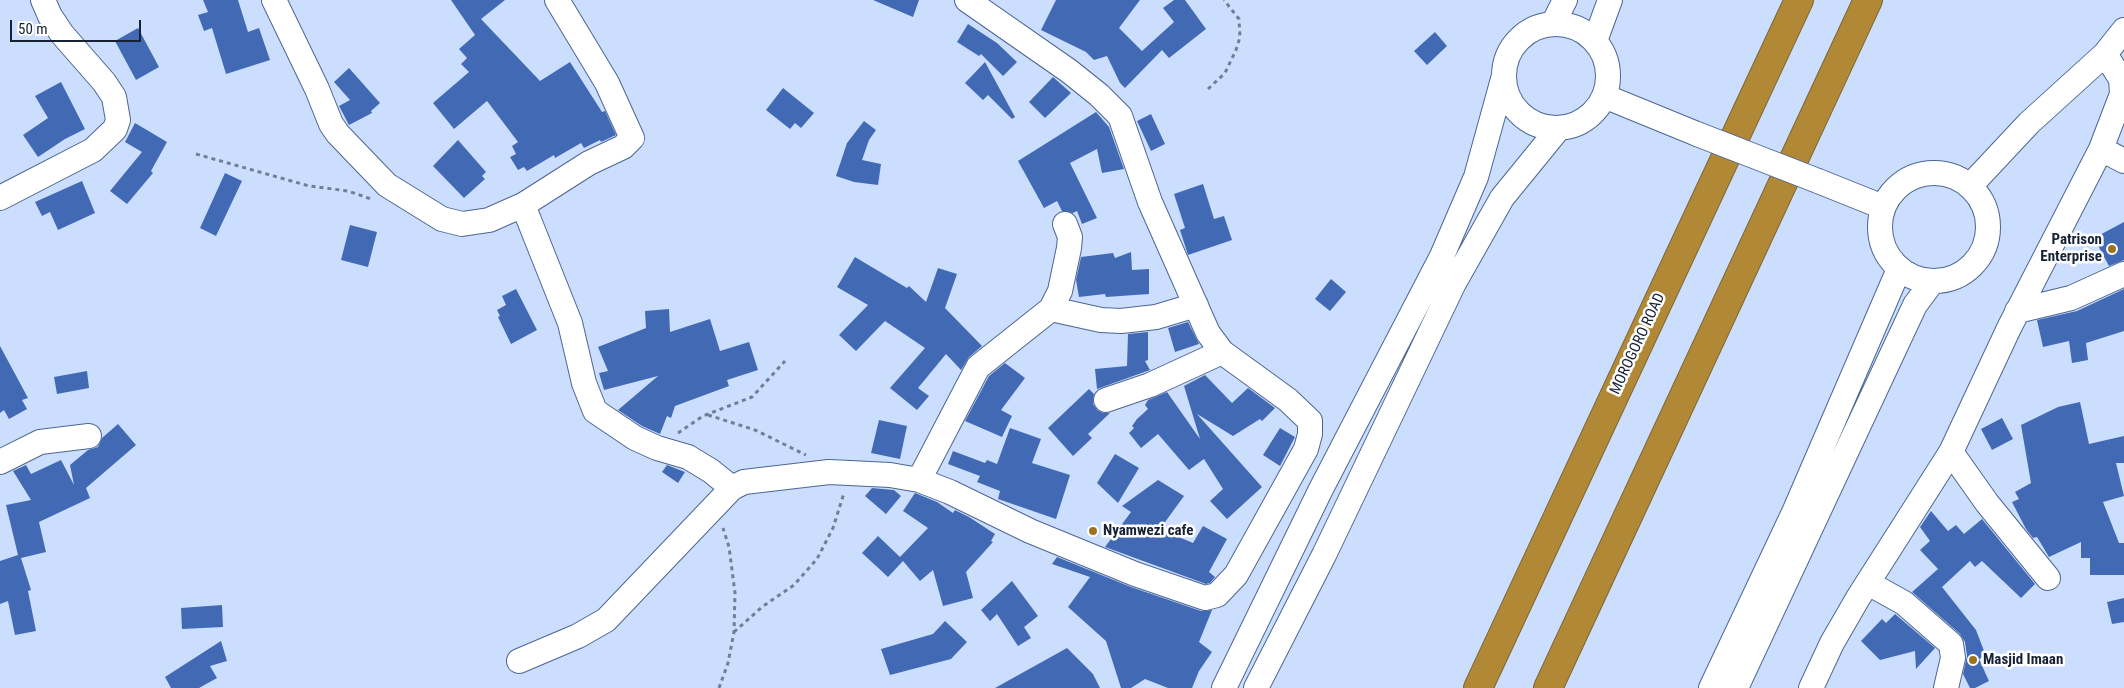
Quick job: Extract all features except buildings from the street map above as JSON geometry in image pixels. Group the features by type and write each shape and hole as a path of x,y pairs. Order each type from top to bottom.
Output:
{"highway":[{"name":"MOROGORO ROAD","path":"1478,688 1798,0"},
{"path":"1548,688 1868,0"}],"street":[{"path":"0,198 93,150 114,129 118,120 114,97 104,82 62,34 50,16 43,0"},
{"path":"274,0 317,89 331,124 338,134 387,185 442,218 462,224 489,220 524,205 589,163 623,146 632,138 606,83 557,0"},
{"path":"519,661 593,629 606,620 732,488 744,482 773,478 843,473 890,475 919,480 950,492 1030,531 1135,574 1205,598 1217,596 1236,575 1306,449 1310,434 1310,421 1288,400 1222,352 1208,333 1150,202 1120,116 1099,95 991,6 967,0"},
{"path":"1546,0 1553,24"},
{"path":"1553,24 1565,0"},
{"path":"1595,41 1610,0"},
{"path":"1224,688 1321,489 1442,256 1476,177 1506,62 1513,46 1530,30 1553,24 1576,27 1595,41 1602,50 1608,73 1604,96 1598,106 1581,122 1559,128 1536,125 1525,119 1510,102 1503,79"},
{"path":"1970,186 2029,123 2105,54 2124,30"},
{"path":"1811,688 1832,643 1951,452 2017,311 2101,149 2123,93 2121,79 2105,54"},
{"path":"1604,96 1884,207"},
{"path":"1256,688 1329,546 1454,283 1502,198 1559,128"},
{"path":"2101,149 2124,161"},
{"path":"1947,174 1970,186 1978,195 1988,217 1986,241 1975,263 1956,277 1932,282 1920,280 1899,269 1885,252 1881,241 1880,218 1884,207 1899,186 1921,175 1947,174"},
{"path":"524,205 570,323 584,383 595,411 635,438 657,448 688,457 711,470 732,488"},
{"path":"919,480 978,367 1050,308 1060,291 1070,237 1065,224"},
{"path":"1711,688 1795,510 1899,269"},
{"path":"2017,311 2071,298 2124,274"},
{"path":"1736,688 1915,305 1932,282"},
{"path":"1050,308 1101,320 1121,321 1156,317 1196,305"},
{"path":"1106,400 1150,385 1222,352"},
{"path":"0,462 40,442 89,436"},
{"path":"1951,452 1987,503 2048,578"},
{"path":"1868,583 1904,603 1951,644 1953,658 1946,688"}],"path":[{"path":"1208,89 1225,73 1240,37 1239,19 1224,0"},
{"path":"196,154 309,186 348,191 377,201"},
{"path":"657,448 687,426 707,415 752,398 785,361"},
{"path":"707,415 755,430 843,473 833,528 817,559 794,584 762,607 734,632"},
{"path":"719,688 728,663 734,632 735,593 729,548 720,520"}],"place":[{"name":"Patrison Enterprise","path":"2112,249"},
{"name":"Nyamwezi cafe","path":"1093,531"},
{"name":"Masjid Imaan","path":"1973,660"}]}
